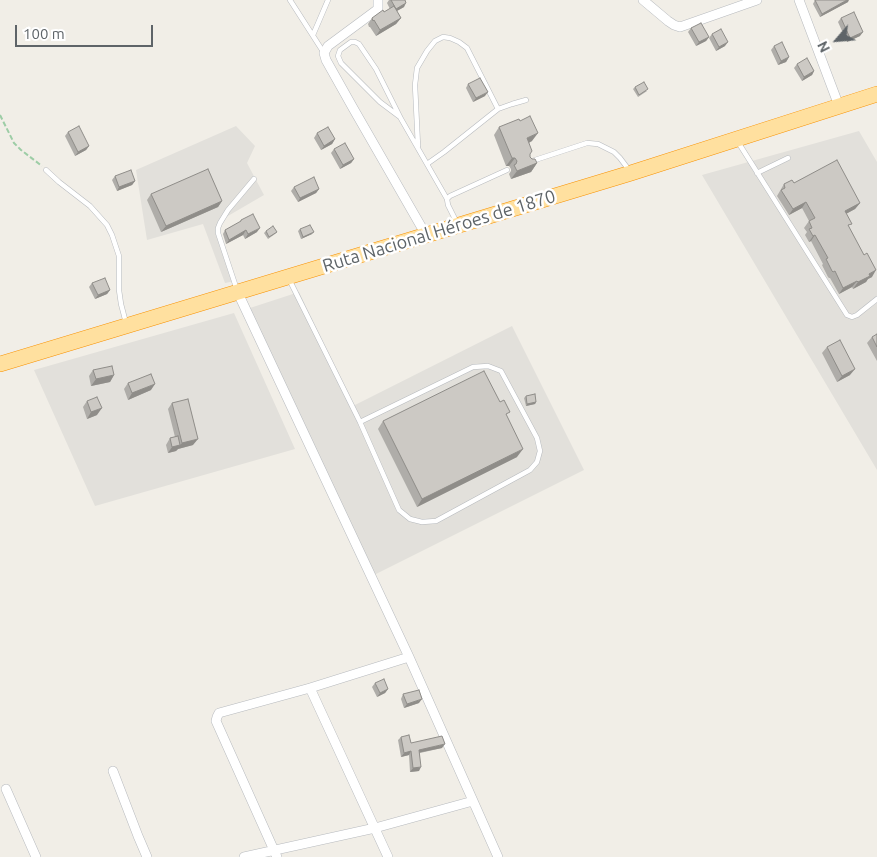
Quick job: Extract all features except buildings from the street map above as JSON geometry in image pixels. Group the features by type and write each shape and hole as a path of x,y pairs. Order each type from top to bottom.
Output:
{"highway":[{"name":"Ruta Nacional Héroes de 1870","path":"0,364 631,173 877,94"}],"street":[{"path":"378,0 378,9 328,46 324,53 326,60 426,235"},
{"path":"643,0 668,22 680,27 757,0"},
{"path":"799,0 839,106"},
{"path":"238,293 408,657 498,857"},
{"path":"275,853 216,721 216,717 219,713 310,688 408,657"},
{"path":"310,688 388,857"},
{"path":"113,771 147,857"},
{"path":"6,789 36,857"},
{"path":"244,857 275,853 473,801"}],"lane":[{"path":"290,0 324,53"},
{"path":"313,35 328,0"},
{"path":"418,148 415,84 418,68 435,41 443,37 459,42 467,48 498,109"},
{"path":"400,117 380,102 341,63 338,56 340,50 351,42 359,44 376,70 400,117 447,199 458,226"},
{"path":"427,164 498,109 526,100"},
{"path":"736,139 847,315 852,317 857,315 877,299"},
{"path":"528,163 587,143 598,144 614,152 631,173"},
{"path":"756,173 788,158"},
{"path":"46,170 90,206 107,225 112,234 119,256 119,290 127,326"},
{"path":"447,199 455,193 507,170"},
{"path":"238,293 218,228 228,210 254,179"},
{"path":"288,278 360,422 399,510 410,519 422,522 436,520 530,470 537,462 540,451 537,438 501,371 488,366 473,368 360,422"}],"path":[{"path":"0,114 14,143 46,170"}],"shaded area":[{"path":"236,126 255,146 247,163 264,195 221,220 216,234 235,281 225,283 203,224 147,240 136,170"},
{"path":"859,131 877,162 877,470 702,175"},
{"path":"299,292 353,406 512,326 584,470 374,575 250,308"},
{"path":"234,313 295,449 95,506 34,370"}]}
